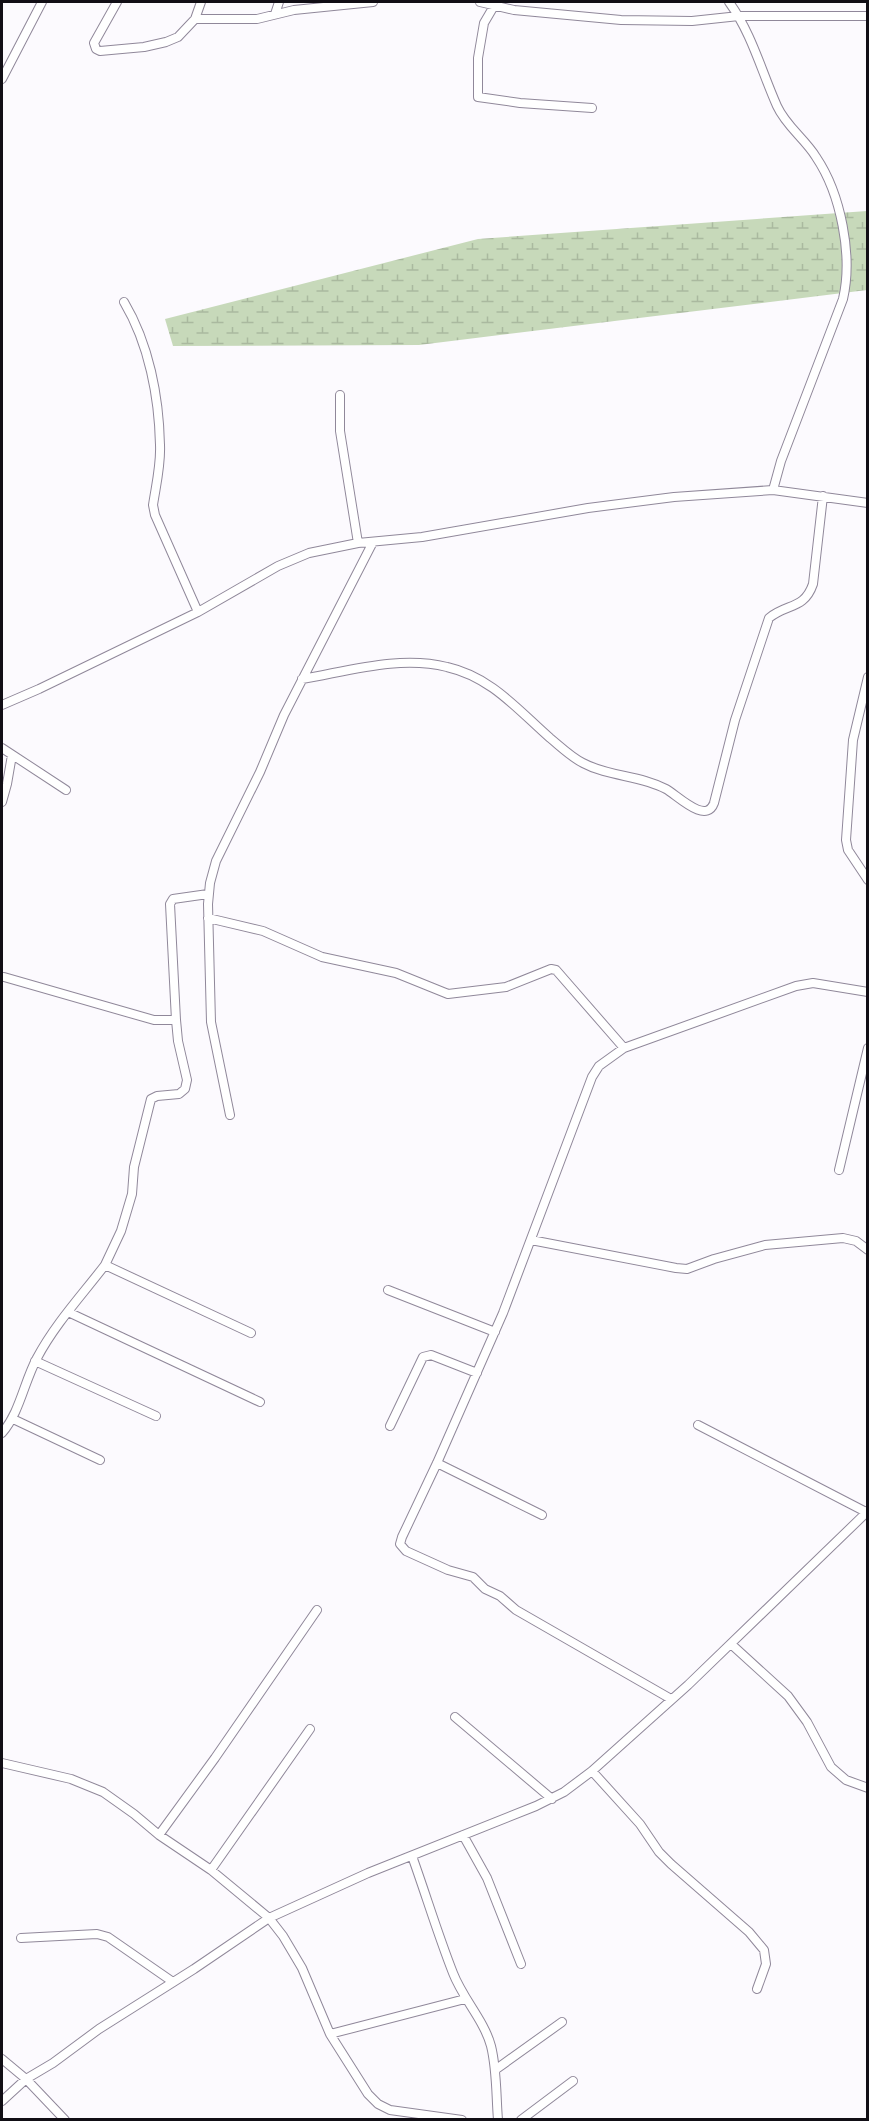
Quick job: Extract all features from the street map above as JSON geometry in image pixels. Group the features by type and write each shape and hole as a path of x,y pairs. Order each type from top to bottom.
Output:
{"street":[{"path":"2,79 42,2"},
{"path":"117,2 94,43 96,49 100,51 144,48 178,37 195,19 201,2"},
{"path":"275,14 279,2"},
{"path":"195,19 257,19 275,14 374,2"},
{"path":"482,2 514,10 621,20 692,21 740,16 867,16"},
{"path":"729,2 740,16 761,61 778,107 817,158 832,192 844,230 848,264 843,298 781,461 773,490"},
{"path":"494,6 484,23 478,58 478,97 520,103 592,108"},
{"path":"123,302 147,353 154,391 160,446 153,505 155,515 198,612"},
{"path":"340,395 340,431 358,543"},
{"path":"2,705 198,612 278,566 309,553 358,543 422,537 627,502 773,490 867,503"},
{"path":"302,679 393,663 422,662 465,672 496,688 567,753 583,764 651,783 666,789 696,810 707,812 712,809 714,803 735,720 769,618 779,611 804,601 810,594 823,496"},
{"path":"230,1115 211,1022 208,894 216,861 302,679 373,542"},
{"path":"867,677 853,740 846,840 848,850 867,880"},
{"path":"2,748 66,790"},
{"path":"2,802 12,755"},
{"path":"2,1433 13,1419 35,1361 53,1330 105,1265 121,1231 132,1194 134,1167 149,1104 157,1096 179,1094 185,1089 187,1080 176,1020 170,904 178,897 208,894"},
{"path":"208,918 262,931 322,957 396,973 448,993 506,987 551,969 556,970 624,1048"},
{"path":"4,977 154,1020 176,1020"},
{"path":"671,1699 516,1610 500,1596 485,1589 473,1577 448,1570 406,1551 400,1544 495,1332 598,1066 624,1048 796,986 813,983 867,992"},
{"path":"839,1170 867,1048"},
{"path":"531,1240 687,1269 765,1245 843,1238 856,1241 867,1250"},
{"path":"105,1265 251,1333"},
{"path":"388,1290 495,1332"},
{"path":"68,1312 260,1402"},
{"path":"390,1426 426,1355 477,1373"},
{"path":"35,1361 156,1416"},
{"path":"13,1419 100,1460"},
{"path":"2,2101 26,2079 269,1918 349,1881 552,1799 592,1771 731,1644 867,1512 698,1425"},
{"path":"437,1463 542,1515"},
{"path":"159,1835 316,1610"},
{"path":"731,1644 788,1696 807,1722 831,1767 846,1780 867,1788"},
{"path":"455,1717 552,1799"},
{"path":"211,1870 310,1729"},
{"path":"2,1763 71,1779 103,1792 159,1835 211,1870 269,1918 283,1936 302,1968 330,2034 368,2094 378,2104 390,2110 462,2120"},
{"path":"592,1771 640,1824 659,1852 749,1932 764,1950 766,1964 757,1989"},
{"path":"463,1835 476,1854 487,1878 521,1964"},
{"path":"412,1856 453,1974 465,1999 486,2032 491,2047 498,2120"},
{"path":"21,1938 98,1934 108,1936 173,1982"},
{"path":"330,2034 465,1999"},
{"path":"495,2070 562,2022"},
{"path":"2,2058 26,2079 65,2120"},
{"path":"520,2120 573,2081"}],"green space":[{"path":"867,211 867,290 419,345 173,346 165,319 478,239"}]}
